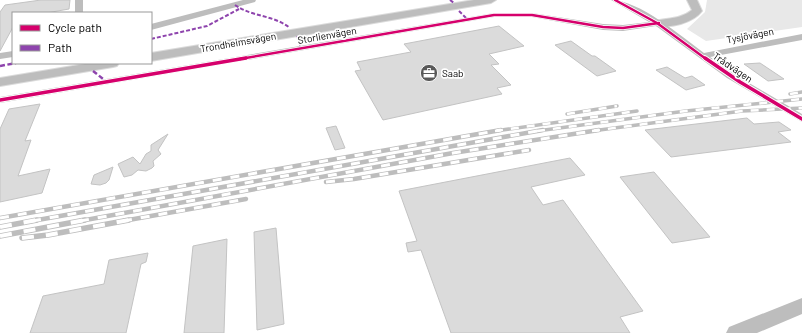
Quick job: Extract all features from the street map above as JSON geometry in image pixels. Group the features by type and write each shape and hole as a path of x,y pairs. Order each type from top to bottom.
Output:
{"main road":[{"name":"Trondheimsvägen","path":"152,57 462,3 491,0"},
{"path":"659,23 674,22 687,18 693,14 697,11 692,0"},
{"path":"0,82 107,64"}],"street":[{"path":"79,12 80,0"},
{"path":"152,27 252,0"},
{"name":"Trådvägen","path":"615,0 643,13 659,23 737,80 802,119"},
{"name":"Storlienvägen","path":"0,100 494,15 532,15 603,27 623,28 659,23"},
{"name":"Tysjövägen","path":"703,56 802,37"},
{"path":"0,56 12,54"},
{"path":"735,333 802,306"}],"shaded area":[{"path":"707,0 802,0 802,27 706,41 687,29 705,12"}],"building":[{"path":"41,0 70,0 69,9 52,12 12,12 12,29 0,51 0,12 5,5"},
{"path":"499,26 524,46 489,54 499,64 491,65 511,85 497,88 502,94 383,120 355,71 361,70 357,62 411,52 404,44"},
{"path":"571,41 616,71 597,76 555,45"},
{"path":"760,63 784,79 768,81 744,64"},
{"path":"667,67 685,78 692,76 705,85 686,90 656,70"},
{"path":"40,104 25,141 31,140 18,176 50,169 42,193 0,202 0,129 9,109"},
{"path":"747,118 754,124 779,122 791,130 778,132 791,142 671,157 645,130"},
{"path":"336,126 345,148 335,150 326,128"},
{"path":"168,134 158,150 161,154 153,161 154,166 152,168 146,171 138,170 132,175 124,177 118,164 133,157 140,164 146,154 151,151 151,145"},
{"path":"570,158 585,175 531,187 543,205 563,200 643,311 620,317 630,333 451,333 421,250 408,252 406,243 417,241 399,191"},
{"path":"113,167 109,180 106,183 100,185 91,184 94,175"},
{"path":"654,172 710,237 672,243 620,177"},
{"path":"276,228 284,324 257,330 254,232"},
{"path":"227,239 224,333 184,333 193,246"},
{"path":"148,253 146,262 141,264 126,333 30,333 43,296 104,284 109,260"}],"railway":[{"path":"790,94 802,92"},
{"path":"539,131 686,111 802,99"},
{"path":"567,114 617,106"},
{"path":"596,130 742,111 802,108"},
{"path":"497,131 637,111"},
{"path":"497,131 501,130"},
{"path":"539,131 543,130"},
{"path":"80,221 453,153 596,130"},
{"path":"592,131 596,130"},
{"path":"0,218 497,131"},
{"path":"32,221 539,131"},
{"path":"326,182 354,179 529,150"},
{"path":"123,221 246,199"},
{"path":"0,227 37,220"},
{"path":"0,236 85,220"},
{"path":"22,238 48,235 129,220"}],"marked path":[{"path":"450,0 454,3"},
{"path":"235,5 248,12 278,20 290,28"},
{"path":"152,39 207,26 239,9"},
{"path":"459,11 467,19"},
{"path":"297,36 301,48"},
{"path":"0,66 12,64"},
{"path":"93,71 107,82"}],"cycle path":[{"path":"615,0 657,23 720,69 802,119"},
{"path":"0,100 494,15 532,15 603,27 623,28 659,23"}],"place":[{"name":"Saab","path":"429,73"}]}
